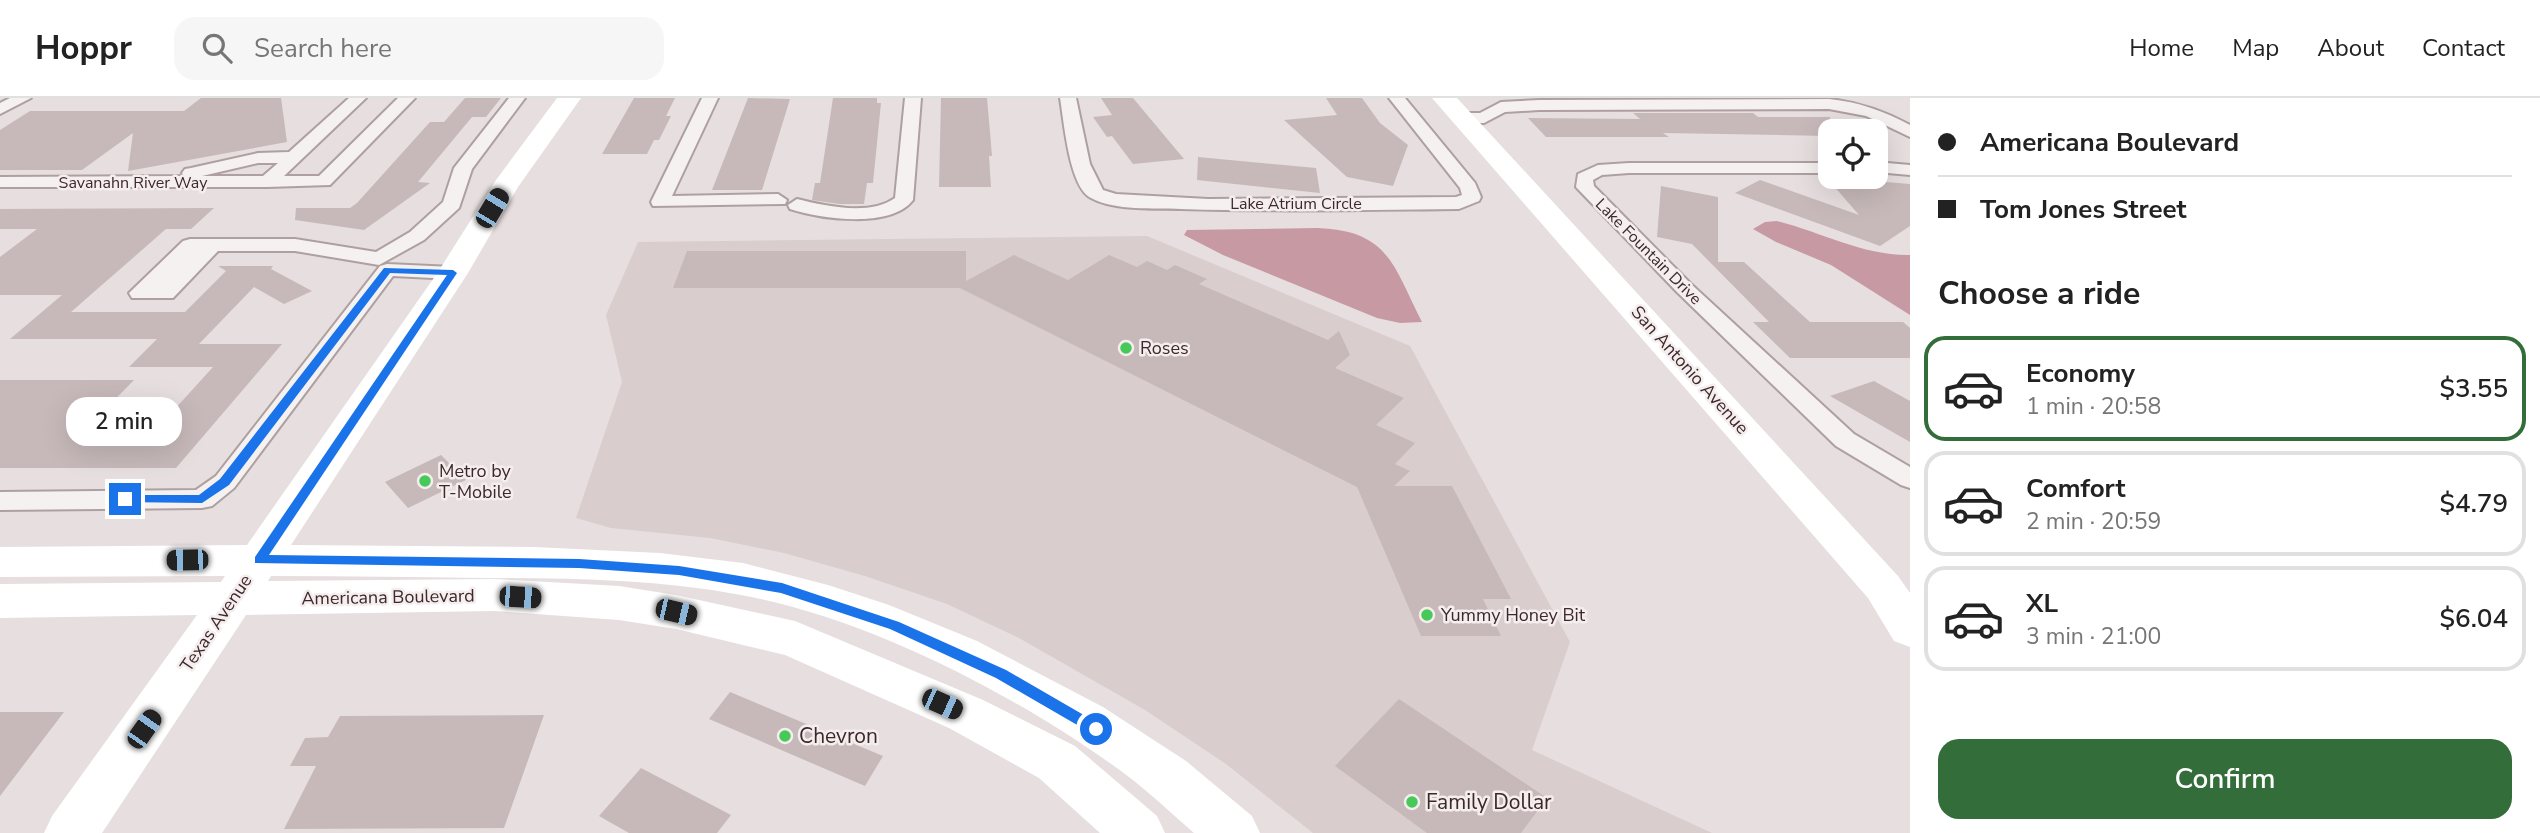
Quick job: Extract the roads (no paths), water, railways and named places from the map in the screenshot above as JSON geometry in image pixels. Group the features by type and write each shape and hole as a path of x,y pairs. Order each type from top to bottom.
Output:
{"street":[{"path":"0,108 23,98"},
{"path":"267,182 358,98"},
{"path":"324,181 407,98"},
{"path":"0,501 202,499 225,482 383,264 452,204 463,168 517,98"},
{"name":"Texas Avenue","path":"71,833 260,560 453,273 505,186 569,98"},
{"path":"709,98 660,202 778,200"},
{"path":"797,205 806,209 865,211 890,209 904,200 913,98"},
{"name":"Lake Atrium Circle","path":"1068,98 1086,182 1097,195 1120,200 1174,204 1460,204 1472,197 1469,187 1397,98"},
{"name":"San Antonio Avenue","path":"1453,108 1484,118 1501,107 1539,105 1854,105 1910,132"},
{"name":"San Antonio Avenue","path":"1453,108 1883,587 1910,629"},
{"path":"178,182 188,175 211,167 258,158 295,157"},
{"name":"Lake Fountain Drive","path":"1818,168 1629,168 1598,170 1584,178 1585,187 1684,288 1846,440 1910,479"},
{"path":"1888,168 1910,170"},
{"name":"Savanahn River Way","path":"0,182 324,181"},
{"path":"214,245 295,245 383,264 453,273"},
{"name":"Americana Boulevard","path":"0,562 260,560 579,563 679,570 782,588 894,625 1001,674 1129,748 1233,833"},
{"name":"Americana Boulevard","path":"0,601 495,595 619,603 676,612 795,639 966,714 1058,762 1138,833"},
{"path":"966,714 1001,674"}],"place":[{"name":"Roses","path":"1126,348"},
{"name":"Metro by T-Mobile","path":"425,481"},
{"name":"Yummy Honey Bit","path":"1427,615"},
{"name":"Chevron","path":"785,736"},
{"name":"Family Dollar","path":"1412,802"}]}
